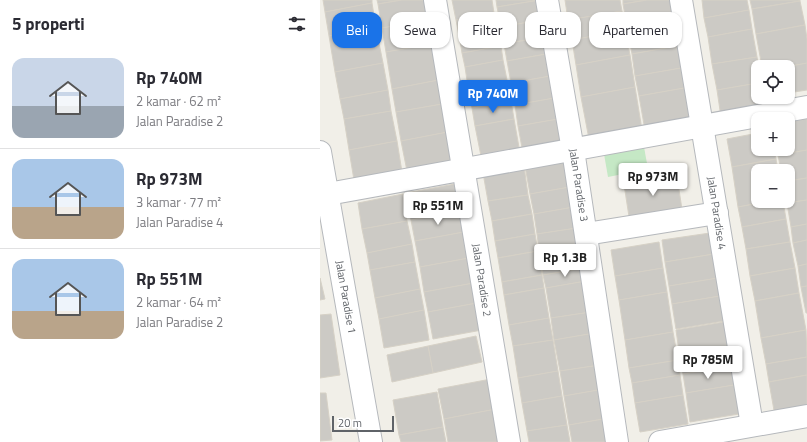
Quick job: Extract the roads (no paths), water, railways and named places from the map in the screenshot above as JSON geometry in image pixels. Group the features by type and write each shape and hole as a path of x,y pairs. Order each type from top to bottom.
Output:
{"street":[{"name":"Jalan Paradise 2","path":"435,0 508,442"},
{"name":"Jalan Paradise 3","path":"547,0 573,150 617,442"},
{"name":"Jalan Paradise 4","path":"681,0 752,425"},
{"path":"328,194 807,107"},
{"name":"Jalan Paradise 1","path":"320,152 372,442"},
{"path":"586,234 717,213"},
{"path":"660,442 807,416"}]}
